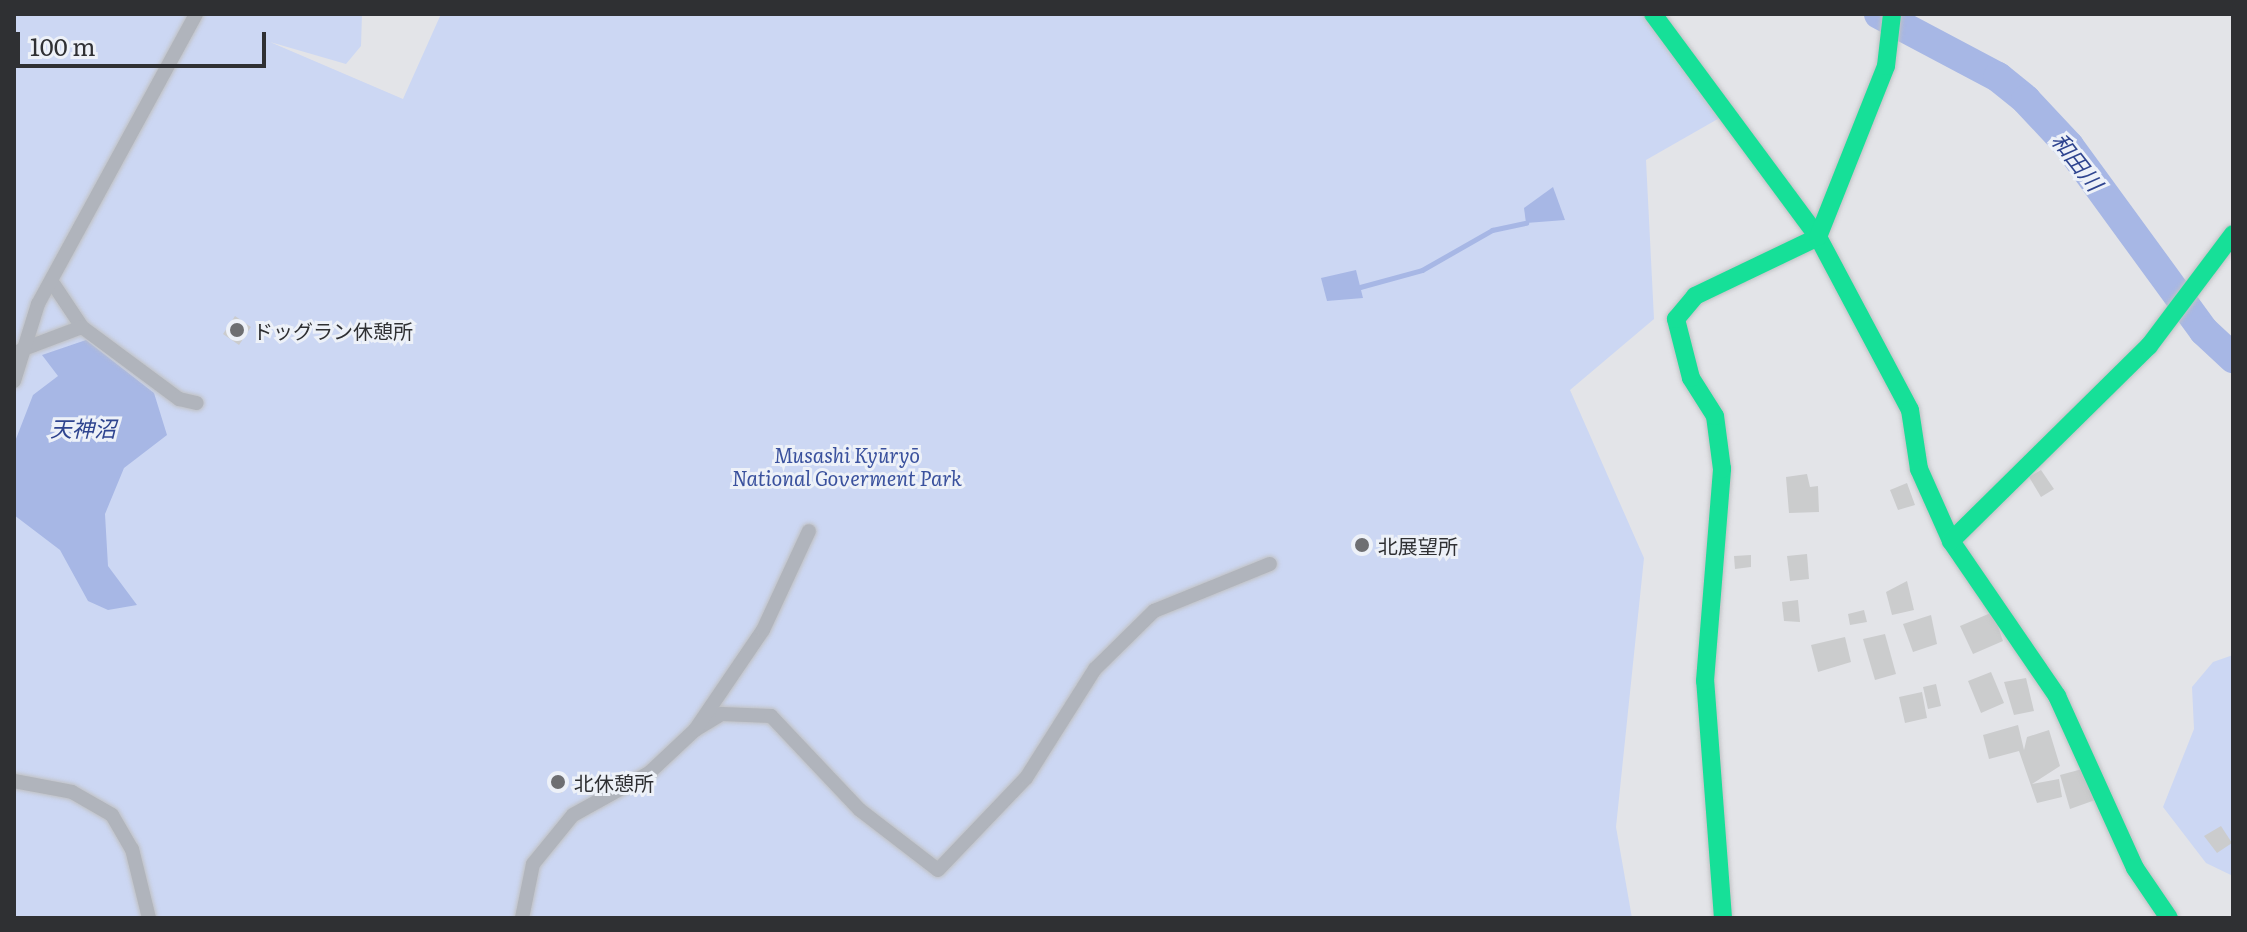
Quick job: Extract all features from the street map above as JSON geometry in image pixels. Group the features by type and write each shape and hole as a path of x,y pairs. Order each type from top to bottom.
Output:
{"street":[{"path":"14,381 21,350 38,304 54,285 196,14"},
{"path":"1653,14 1818,237 1910,410 1919,469 1951,541 2057,696 2135,868 2169,918"},
{"path":"1723,918 1705,681 1722,469 1715,416 1691,378 1676,319 1695,296 1818,237 1886,66 1892,14"},
{"path":"1951,541 1973,512 2149,346 2233,234"},
{"path":"54,285 82,327 179,399 197,403"},
{"path":"21,350 82,327"},
{"path":"695,730 763,630 807,536"},
{"path":"522,918 533,864 573,815 649,773 695,730 722,714 771,716 860,810 938,870 1026,778 1095,669 1154,611 1270,564"},
{"path":"14,781 72,792 112,815 132,849 149,918"}],"green space":[{"name":"Musashi Kyūryō National Goverment Park","path":"14,14 362,14 361,46 346,64 270,42 403,99 441,14 1646,14 1723,116 1646,160 1654,319 1570,390 1644,558 1616,827 1632,918 14,918"},
{"path":"2233,655 2233,876 2206,863 2163,807 2194,729 2192,687 2213,662"}],"water":[{"path":"1553,187 1565,220 1526,223 1524,208"},
{"path":"1356,270 1363,298 1327,301 1321,278"},
{"name":"天神沼","path":"86,340 154,393 167,435 124,468 105,514 108,566 137,605 108,610 88,601 60,550 14,515 14,444 33,395 58,376 42,355"}],"building":[{"name":"ドッグラン休憩所","path":"235,316 251,327 239,345 223,334"},
{"path":"2041,470 2054,489 2041,497 2029,477"},
{"path":"1807,474 1810,487 1818,486 1819,512 1789,513 1786,477"},
{"path":"1907,483 1915,505 1898,510 1890,490"},
{"path":"1807,554 1809,579 1790,581 1787,556"},
{"path":"1751,555 1751,567 1735,569 1734,556"},
{"path":"1907,581 1914,610 1892,615 1886,592"},
{"path":"1798,600 1800,622 1784,621 1782,602"},
{"path":"1864,610 1867,622 1850,625 1848,614"},
{"path":"1993,612 2003,641 1973,654 1960,626"},
{"path":"1931,615 1937,644 1913,652 1903,624"},
{"path":"1885,634 1896,674 1875,680 1863,639"},
{"path":"1845,637 1851,662 1818,672 1811,645"},
{"path":"1991,672 2004,703 1981,713 1968,681"},
{"path":"2026,678 2034,711 2014,715 2004,682"},
{"path":"1936,684 1941,706 1928,709 1923,687"},
{"path":"1922,692 1927,718 1905,723 1899,697"},
{"path":"2018,725 2024,750 2027,737 2049,730 2060,766 2032,784 2059,779 2062,797 2037,803 2019,751 1989,759 1983,735"},
{"path":"2086,768 2098,799 2070,809 2060,775"},
{"name":"北休憩所","path":"553,772 567,775 562,793 549,789"},
{"path":"2221,826 2232,843 2217,853 2204,836"}],"waterway":[{"name":"和田川","path":"1879,14 1998,77 2026,100 2069,146 2204,331 2233,358"},
{"path":"1360,287 1422,270 1492,230 1526,223"}],"traffic: fast":[{"path":"1653,14 1818,237 1910,410 1919,469 1951,541 2057,696 2135,868 2169,918"},
{"path":"1723,918 1705,681 1722,469 1715,416 1691,378 1676,319 1695,296 1818,237 1886,66 1892,14"},
{"path":"1951,541 2149,346 2233,234"}],"place":[{"name":"ドッグラン休憩所","path":"237,330"},
{"name":"北展望所","path":"1362,545"},
{"name":"北休憩所","path":"558,782"}]}
